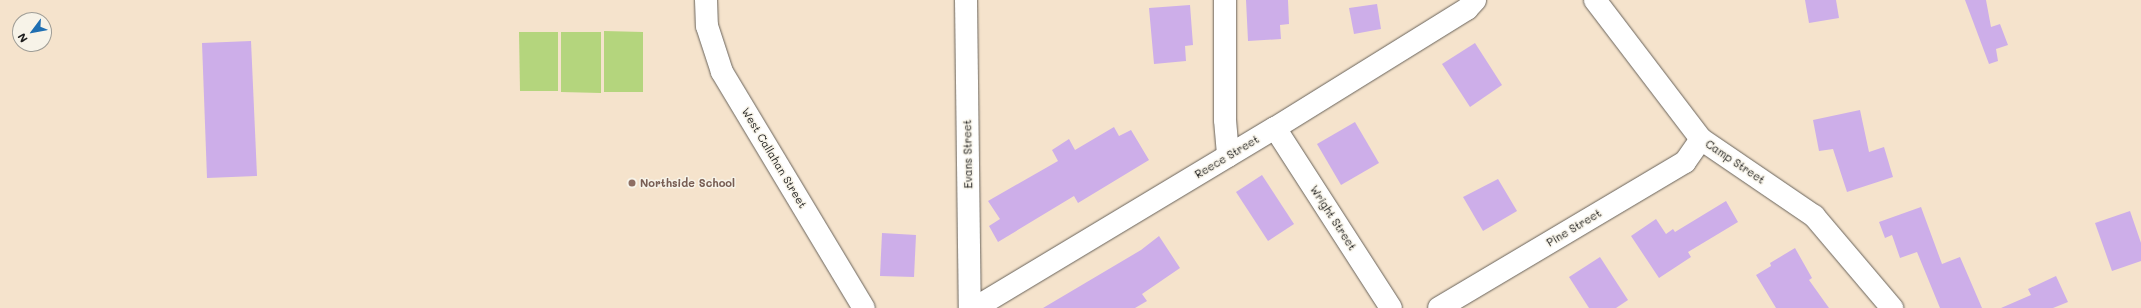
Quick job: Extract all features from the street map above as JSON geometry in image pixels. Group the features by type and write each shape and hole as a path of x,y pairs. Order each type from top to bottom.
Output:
{"street":[{"name":"West Callahan Street","path":"706,0 706,26 722,72 864,308"},
{"name":"Evans Street","path":"966,0 970,308"},
{"path":"1225,0 1225,120 1228,156"},
{"name":"Reece Street","path":"975,308 1275,128 1467,8 1475,0"},
{"name":"Camp Street","path":"1595,0 1701,139 1814,216 1892,308"},
{"name":"Wright Street","path":"1275,128 1392,308"},
{"name":"Pine Street","path":"1439,308 1685,162 1701,139"}],"green space":[{"path":"604,31 643,32 643,92 604,92"},
{"path":"519,32 558,32 558,91 520,91"},
{"path":"561,32 601,32 601,93 561,92"}],"building":[{"path":"1246,0 1288,0 1289,24 1280,25 1281,39 1248,41"},
{"path":"1805,0 1836,0 1839,18 1809,23"},
{"path":"1965,0 1986,0 1991,27 2000,24 2008,45 1996,49 1998,61 1989,64"},
{"path":"1377,4 1381,29 1354,34 1349,8"},
{"path":"1190,5 1193,45 1185,46 1186,61 1154,64 1149,8"},
{"path":"251,41 257,176 207,178 202,43"},
{"path":"1475,43 1502,85 1470,107 1442,64"},
{"path":"1860,110 1869,152 1884,147 1893,177 1847,192 1833,149 1819,151 1813,120"},
{"path":"1355,122 1379,163 1341,185 1317,144"},
{"path":"1114,127 1119,136 1131,130 1149,160 1078,203 1074,196 998,242 989,226 1000,219 988,201 1058,161 1052,150 1069,139 1075,150"},
{"path":"1262,175 1294,224 1268,241 1236,192"},
{"path":"1498,179 1517,211 1483,231 1463,197"},
{"path":"1726,201 1738,222 1688,252 1691,257 1659,278 1631,236 1656,219 1666,234 1673,229 1675,232"},
{"path":"1921,207 1942,264 1960,257 1982,308 1940,308 1917,252 1900,258 1892,235 1885,238 1879,222"},
{"path":"2130,211 2141,243 2141,261 2112,271 2095,223"},
{"path":"882,233 916,235 914,277 880,276"},
{"path":"1159,236 1180,268 1142,294 1147,301 1135,308 1043,308 1141,250"},
{"path":"1795,248 1812,278 1809,280 1829,308 1776,308 1756,275 1771,266 1770,263"},
{"path":"1600,257 1628,300 1616,308 1589,308 1569,277"},
{"path":"2056,276 2068,302 2053,308 2001,308 2031,295 2028,289"}],"place":[{"name":"Northside School","path":"632,183"}]}
